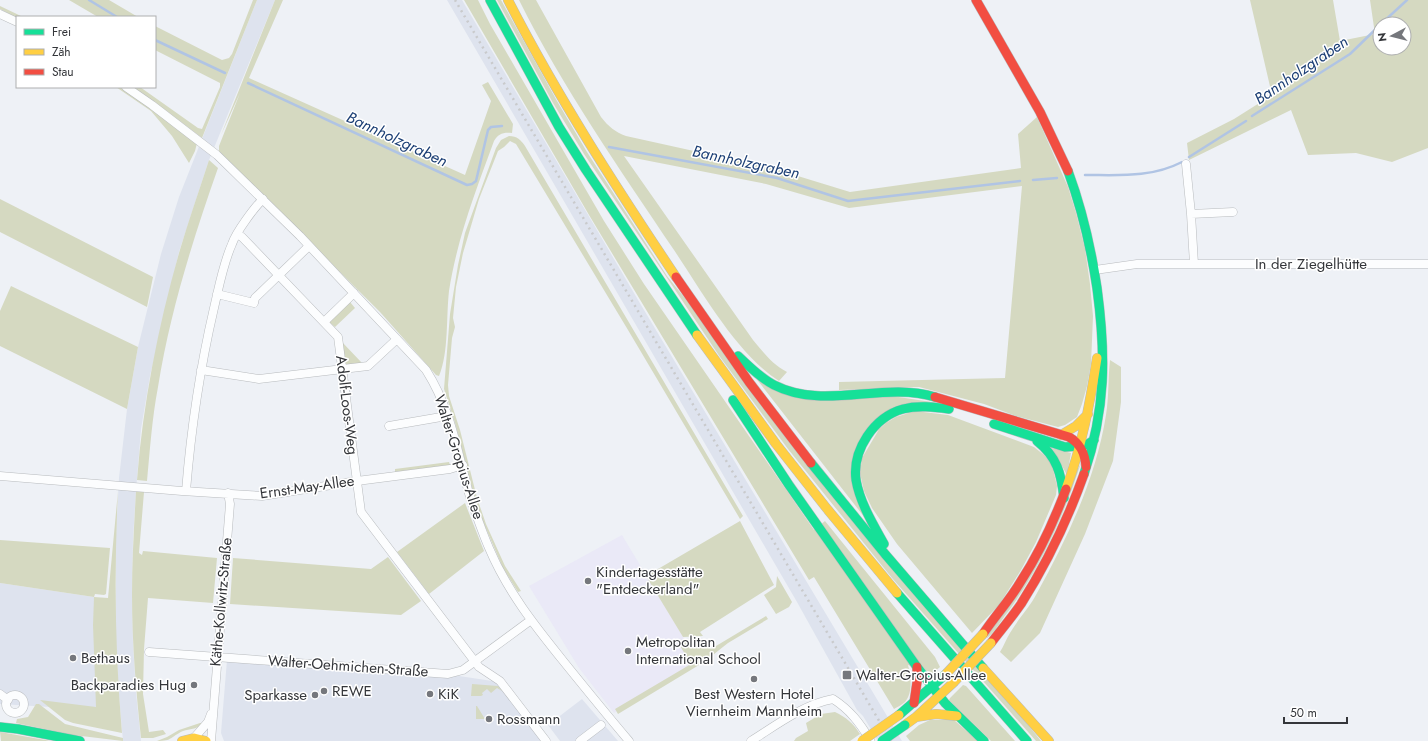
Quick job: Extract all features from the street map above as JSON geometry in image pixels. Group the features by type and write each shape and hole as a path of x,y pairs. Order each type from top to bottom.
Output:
{"main road":[{"path":"490,0 559,127 701,342 776,444 838,522 888,583 1028,741"},
{"path":"508,0 553,83 600,161 662,258 712,330 791,438 899,572 1049,741"},
{"path":"882,741 916,717 953,683 992,643 1024,599 1062,530 1086,467 1098,421 1103,361 1101,330 1095,270 1082,210 1059,149 1039,110 987,22 976,0"},
{"path":"712,330 753,370 774,385 795,393 819,397 912,392 938,398 1073,439 1081,446 1086,467"},
{"path":"862,741 914,703 946,674 983,634 1020,582 1043,543 1064,498 1081,446 1088,414 1101,330"},
{"path":"701,342 714,371 789,485 917,667 939,696 957,716 984,741"},
{"path":"899,572 866,511 856,478 857,460 861,445 881,419 894,412 909,407 931,406 953,409 1065,447 1081,446 1094,440"},
{"path":"1061,435 1076,426 1088,414"},
{"path":"1030,436 1048,450 1056,460 1062,476 1064,498"},
{"path":"914,703 917,682 917,667"},
{"path":"916,717 934,713 944,713 957,716"},
{"path":"0,724 80,741"},
{"path":"0,727 18,729"},
{"path":"187,740 206,741"}],"street":[{"path":"0,14 16,22"},
{"name":"Walter-Gropius-Allee","path":"127,88 214,152 309,246 426,370 437,387 448,414 463,465 470,497 490,550 509,587 531,620 629,741"},
{"path":"1186,164 1194,264"},
{"path":"186,491 191,440 201,370 217,294 232,243 257,204 263,199"},
{"path":"1191,214 1233,212"},
{"name":"Adolf-Loos-Weg","path":"237,234 242,237 338,337 361,512 479,667 500,681 546,741"},
{"path":"217,294 254,303 255,298 309,246"},
{"name":"In der Ziegelhütte","path":"1095,270 1137,264 1428,264"},
{"path":"324,322 354,293"},
{"path":"201,370 259,379 368,366 397,339"},
{"path":"389,426 441,417 448,414"},
{"name":"Ernst-May-Allee","path":"0,476 262,496 357,481 450,469 463,465"},
{"name":"Käthe-Kollwitz-Straße","path":"211,741 230,504 228,493"},
{"name":"Walter-Oehmichen-Straße","path":"149,652 448,674 463,670 531,620"},
{"path":"0,694 8,700"},
{"path":"750,741 810,706 821,701 833,699 852,714 870,741"},
{"name":"Käthe-Kollwitz-Straße","path":"187,740 208,722 213,710"},
{"path":"580,741 601,725"}],"shaded area":[{"path":"257,0 275,0 209,160 179,252 150,376 141,429 133,539 133,643 141,741 123,741 116,644 116,535 119,478 127,409 138,347 161,254 179,197"},
{"path":"447,0 462,0 641,305 902,741 878,741 863,716 857,710 797,602"},
{"name":"Metropolitan International School","path":"622,535 683,637 693,665 614,713 579,668 529,586"},
{"path":"0,583 94,597 100,712 0,704"},
{"path":"227,660 332,665 459,676 499,682 544,741 224,741 221,733"},
{"path":"582,699 618,741 560,741 548,725"}],"green space":[{"path":"69,0 109,0 136,16 96,16"},
{"path":"253,0 257,0 202,138 134,88 141,88 198,128 202,129 220,87 220,83 156,51 156,27 222,60 229,58 232,54"},
{"path":"275,0 283,0 249,78 465,175 491,101 482,85 488,82 513,124 512,133 501,134 494,141 462,234 452,272 449,291 446,345 439,376 436,375 380,312 219,152 219,146 240,93 221,135"},
{"path":"464,0 478,0 490,24 604,221 644,284 814,530 825,521 935,657 940,667 933,673 908,665 910,674 910,689 908,698 901,705 894,709 814,577 809,580 589,215"},
{"path":"497,0 501,0 587,152 667,276 1041,741 1036,741 892,578 788,449 720,357 584,154 553,103"},
{"path":"519,0 536,0 601,117 615,131 626,136 775,169 850,192 1021,168 1018,134 1037,117 1068,187 1085,249 1090,284 1093,316 1091,364 1087,386 1077,417 1065,425 1058,427 1016,416 984,404 919,387 839,390 839,382 1005,378 1022,186 849,208 766,184 624,156 753,340 773,362 787,372 779,381 763,369 749,355 721,321 612,158 554,65"},
{"path":"1250,0 1333,0 1340,41 1372,35 1372,56 1412,56 1412,16 1372,16 1370,0 1428,0 1428,148 1392,162 1356,153 1308,155 1291,110 1189,160 1187,143 1234,119 1272,95"},
{"path":"0,6 21,16 16,16 16,17 0,9"},
{"path":"117,88 123,88 138,98 197,143 189,163 172,136 151,111"},
{"path":"509,136 518,139 525,146 743,516 740,519 516,144 510,141 498,151 479,199 463,253 456,287 453,318 455,327 452,338 448,385 449,396 460,430 477,498 486,524 505,566 521,591 518,592 503,568 484,524 475,499 455,423 444,389 450,314 465,233 496,148 501,140"},
{"path":"209,160 218,168 191,249 169,331 154,410 147,481 137,480 147,394 164,309 179,253"},
{"path":"0,199 153,277 147,307 0,232"},
{"path":"11,286 138,347 127,409 0,346 0,311"},
{"path":"350,302 355,308 335,327 329,322"},
{"path":"342,342 362,363 344,365"},
{"path":"1110,360 1121,367 1121,402 1113,461 1085,534 1040,633 1011,662 1000,652 1013,628 1034,598 1048,572 1070,529 1088,484 1095,462 1106,415"},
{"path":"755,377 772,389 892,396 938,403 907,404 854,452 865,518"},
{"path":"915,411 948,415 1034,447 1044,455 1052,465 1057,486 1056,495 1036,542 1021,570 999,605 972,633 897,544 872,508 864,491 860,473 862,458 881,426 896,417"},
{"path":"1052,448 1071,453 1067,475"},
{"path":"449,462 450,465 395,472 395,469"},
{"path":"1081,463 1058,524 1039,563 1017,599 994,631 987,638 987,637"},
{"path":"118,491 116,612 122,733 65,720 40,700 96,707 93,625 94,597 108,598"},
{"path":"136,491 144,492 139,553 142,555 143,551 217,558 213,603 148,598 144,649 143,694 149,732 163,730 166,734 153,738 141,738 137,703 132,582"},
{"path":"465,503 484,551 429,594 397,552"},
{"path":"740,521 774,585 700,632 703,636 683,637 646,576"},
{"path":"0,540 110,548 106,594 95,594 94,597 0,583"},
{"path":"388,557 421,601 401,615 230,604 233,558 371,569"},
{"path":"777,576 792,602 789,607 776,614 764,595 776,587"},
{"path":"766,616 768,619 728,643 704,662 618,714 615,709 691,664 677,641 705,640 711,649"},
{"path":"472,684 498,686 502,691 497,688 491,693 487,689 481,696 471,696"},
{"path":"963,685 966,686 1015,741 991,741 949,700"},
{"path":"36,704 39,704 65,724 123,738 123,741 73,735 16,723 17,719 28,717"},
{"path":"477,706 485,719 476,719"},
{"path":"835,712 849,721 860,734 850,741 794,741 796,738 808,731 806,723 821,714"},
{"path":"930,720 954,720 978,741 910,741 906,736 919,725"},
{"path":"202,723 202,725 183,731 169,739 157,741 179,730"},
{"path":"0,732 51,741 1,741"}],"waterway":[{"name":"Bannholzgraben","path":"89,0 115,16"},
{"name":"Bannholzgraben","path":"1390,16 1407,0"},
{"name":"Bannholzgraben","path":"1252,116 1350,54 1372,33"},
{"name":"Bannholzgraben","path":"156,40 225,73"},
{"name":"Bannholzgraben","path":"248,83 467,185 476,181 488,130 491,127 502,126"},
{"name":"Bannholzgraben","path":"1189,157 1246,121"},
{"name":"Bannholzgraben","path":"609,147 777,178 848,201 1020,181"},
{"name":"Bannholzgraben","path":"1085,175 1147,173 1159,171 1182,162"},
{"name":"Bannholzgraben","path":"1033,180 1057,178"}],"railway":[{"path":"455,0 891,741"}],"traffic: fast":[{"path":"490,0 559,127 586,170 697,335"},
{"path":"1068,171 1082,214 1092,258 1102,336 1103,359 1100,404 1097,427 1084,474"},
{"path":"738,356 764,379 774,385 793,392 813,396 895,392 915,393 935,397"},
{"path":"733,400 789,485 917,667 945,703 984,741"},
{"path":"884,544 867,513 858,489 856,469 861,446 874,427 892,413 914,407 949,409"},
{"path":"994,424 1065,447 1081,446 1094,440"},
{"path":"1037,441 1054,459 1059,473 1064,498"},
{"path":"811,463 885,554 983,668"},
{"path":"897,593 1027,741"},
{"path":"899,715 946,674"},
{"path":"882,741 905,725"},
{"path":"0,727 80,741"}],"traffic: slow":[{"path":"508,0 546,71 588,141 676,277"},
{"path":"697,335 776,444 828,510 897,593"},
{"path":"1066,489 1077,457 1085,424 1097,358"},
{"path":"1061,435 1076,426 1088,414"},
{"path":"946,674 983,634"},
{"path":"953,683 991,643"},
{"path":"983,668 1049,741"},
{"path":"905,725 916,717 953,683"},
{"path":"916,717 936,714 957,716"},
{"path":"862,741 899,715"},
{"path":"182,741 194,738 206,741"}],"traffic: jam":[{"path":"976,0 1040,112 1068,171"},
{"path":"676,277 749,382 811,463"},
{"path":"935,397 1069,437 1077,443 1082,450 1086,467"},
{"path":"991,643 1021,604 1040,573 1064,524 1084,474"},
{"path":"983,634 1012,595 1028,570 1051,525 1066,489"},
{"path":"914,703 917,682 917,667"}],"place":[{"name":"Kindertagesstätte \"Entdeckerland\"","path":"588,581"},
{"name":"Metropolitan International School","path":"628,651"},
{"name":"Bethaus","path":"73,658"},
{"name":"Walter-Gropius-Allee","path":"847,675"},
{"name":"Best Western Hotel Viernheim Mannheim","path":"754,679"},
{"name":"Backparadies Hug","path":"194,685"},
{"name":"REWE","path":"324,691"},
{"name":"KiK","path":"430,694"},
{"name":"Sparkasse","path":"315,695"},
{"name":"Rossmann","path":"489,719"}]}
